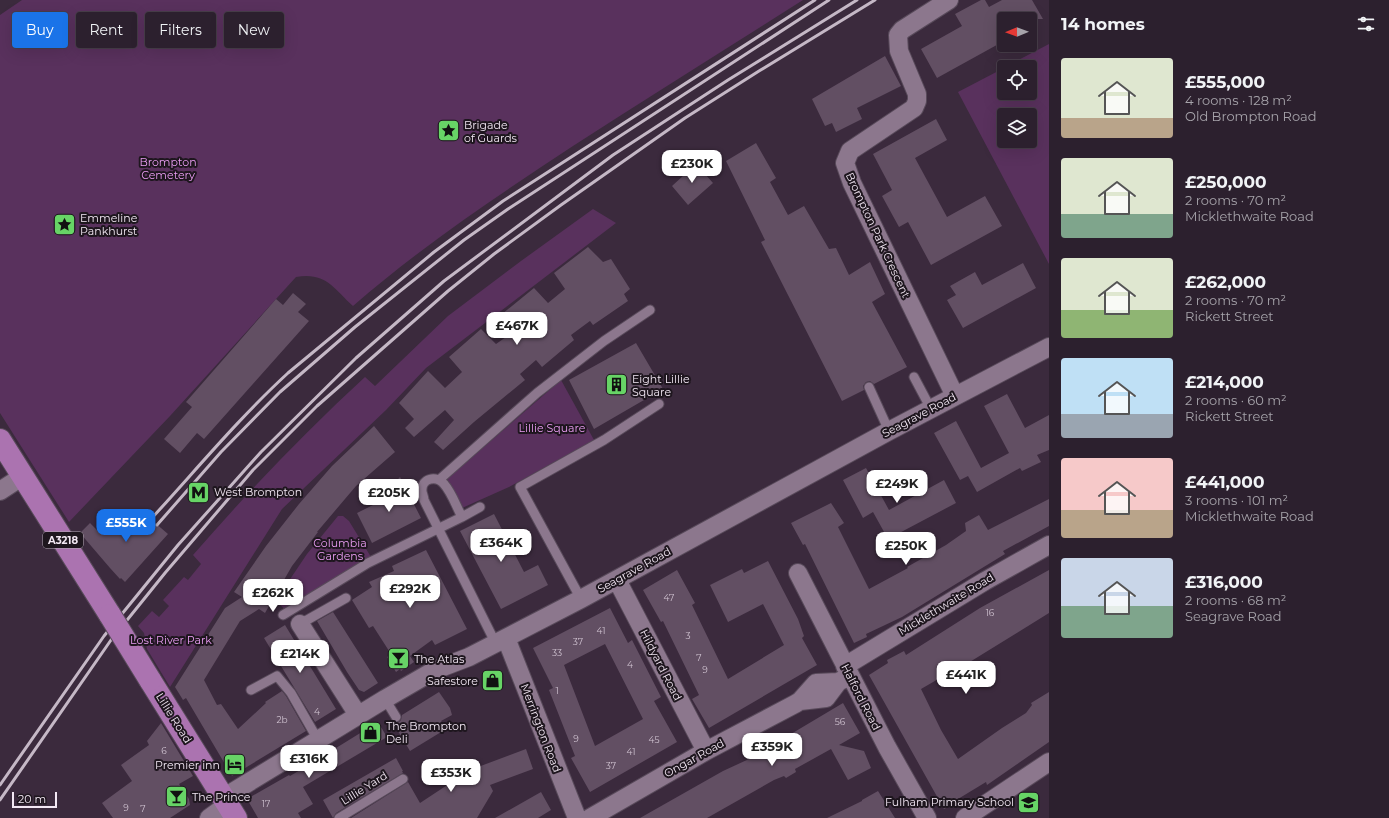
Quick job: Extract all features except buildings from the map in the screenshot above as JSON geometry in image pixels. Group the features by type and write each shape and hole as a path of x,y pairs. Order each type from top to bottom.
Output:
{"main road":[{"name":"A3218","path":"0,440 23,476"},
{"name":"Lillie Road","path":"23,476 229,807"}],"street":[{"name":"Brompton Park Crescent","path":"949,0 902,30 898,35 899,51 917,94 917,101 914,108 850,151 845,163 852,183 952,390"},
{"name":"Seagrave Road","path":"209,818 229,807 318,740 435,670 469,657 617,580 931,409 952,390 1049,347"},
{"path":"0,491 23,476"},
{"name":"Micklethwaite Road","path":"844,674 985,581 1049,545"},
{"name":"Halford Road","path":"798,573 844,674 927,818"},
{"name":"Hildyard Road","path":"617,580 706,751"},
{"path":"300,624 358,715"},
{"name":"Merrington Road","path":"501,641 577,818"},
{"name":"Ongar Road","path":"590,818 706,751 800,701 826,698 844,674"},
{"path":"965,818 1049,762"}],"lane":[{"path":"440,479 537,393 604,341 650,310"},
{"path":"914,377 931,409"},
{"path":"869,387 889,431"},
{"path":"581,599 520,487 604,440 659,404"},
{"path":"462,517 445,484 440,479 428,479 422,489 424,500 501,641"},
{"path":"283,615 368,563 480,507"},
{"path":"300,624 346,598"},
{"path":"251,690 277,676 291,694 318,740"},
{"path":"385,699 396,717"},
{"name":"Lillie Yard","path":"339,818 403,779"}],"green space":[{"name":"Brompton Cemetery","path":"22,0 803,0 573,146 460,222 379,284 353,306 322,279 306,276 296,277 170,416 69,522 0,413 0,15"},
{"path":"1049,44 1049,264 958,92 997,72 997,100 1037,100 1037,60 1018,60 1034,52 1037,52 1037,50"},
{"name":"Lost River Park","path":"593,209 616,223 426,368 386,410 282,509 170,687 147,649 144,633 138,626 152,611 159,617 169,606 163,600 184,577 188,580 201,564 193,555 213,532 298,442 365,377 375,386 448,316"},
{"name":"Lillie Square","path":"561,380 594,440 509,487 462,508 447,479"},
{"name":"Columbia Gardens","path":"338,516 343,516 349,521 371,557 284,609 276,600 307,554"}],"railway":[{"path":"151,519 235,426 288,373 434,252 503,201 815,0"},
{"path":"157,525 221,452 280,392 355,327 464,240 508,209 829,0"},
{"path":"0,785 104,636 178,545 261,452 356,358 444,281 613,155 728,80 857,0"},
{"path":"0,800 111,640 165,573 253,470 317,406 448,291 494,254 561,205 685,118 875,0"}],"place":[{"name":"Brigade of Guards","path":"448,131"},
{"name":"Emmeline Pankhurst","path":"64,224"},
{"name":"Eight Lillie Square","path":"616,385"},
{"name":"West Brompton","path":"199,492"},
{"name":"The Atlas","path":"399,659"},
{"name":"Safestore","path":"493,681"},
{"name":"The Brompton Deli","path":"371,732"},
{"name":"Premier inn","path":"235,765"},
{"name":"The Prince","path":"176,797"},
{"name":"Fulham Primary School","path":"1029,802"}]}
